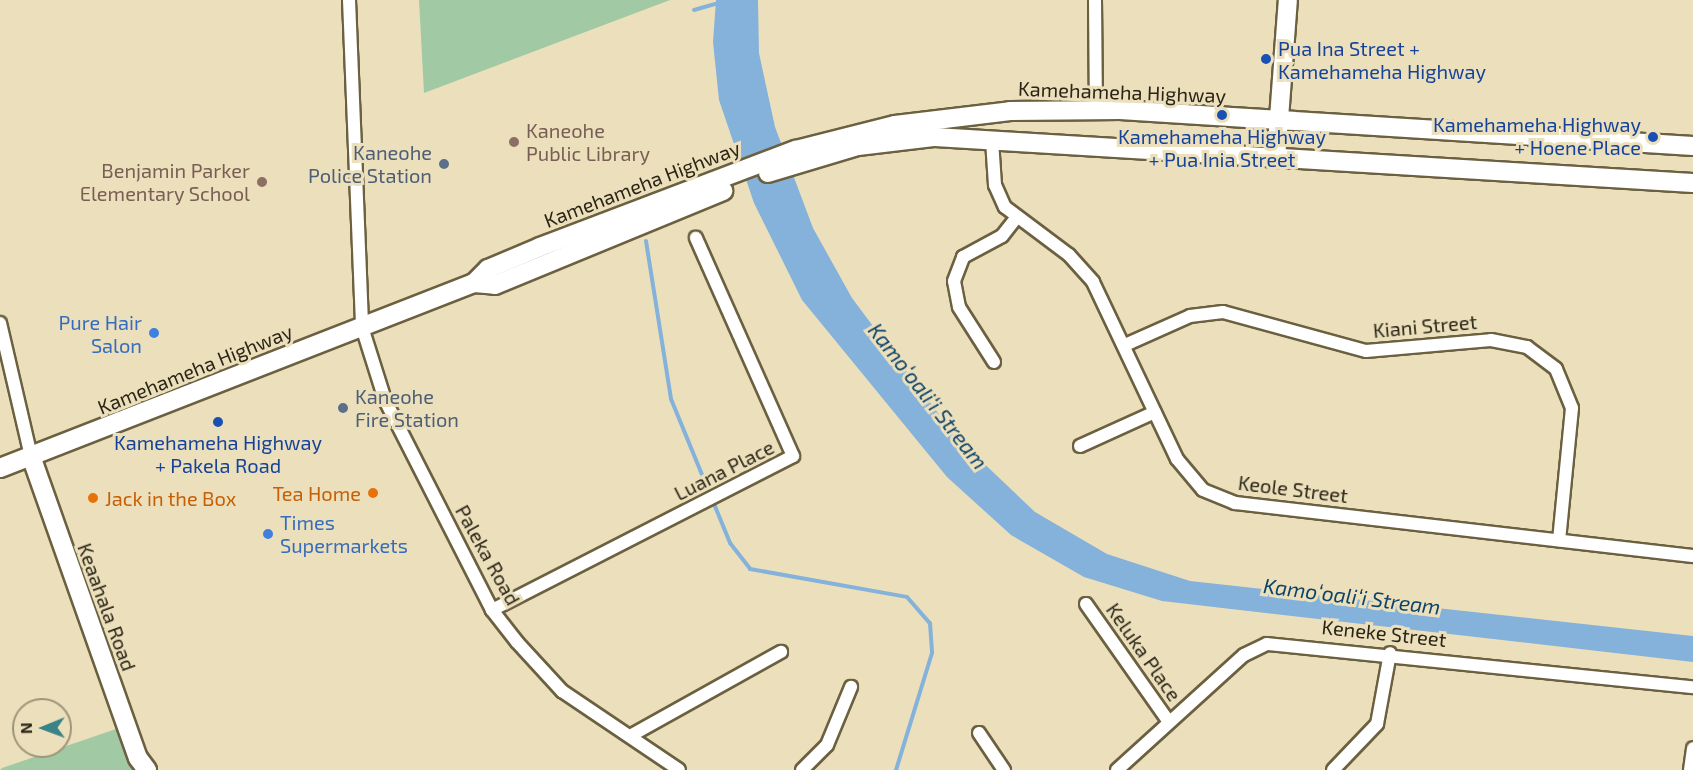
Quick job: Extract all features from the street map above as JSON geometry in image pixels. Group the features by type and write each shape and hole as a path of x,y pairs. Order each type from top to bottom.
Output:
{"main road":[{"path":"1276,158 1288,0"},
{"name":"Kamehameha Highway","path":"0,468 474,283 488,268 540,247 737,180 795,157 895,125 998,112 1096,109 1693,146"},
{"path":"992,140 998,112"},
{"name":"Kamehameha Highway","path":"795,157 891,139 992,140 1693,183"},
{"name":"Keaahala Road","path":"31,456 138,758 147,770"}],"street":[{"name":"Paleka Road","path":"349,0 362,327 369,359 398,431 492,609 562,691 679,770"},
{"path":"1095,0 1096,109"},
{"name":"Keole Street","path":"992,140 998,194 1017,217 1085,271 1125,345 1188,477 1224,500 1693,556"},
{"path":"994,362 959,308 954,281 963,257 999,239 1017,217"},
{"name":"Luana Place","path":"492,609 793,456 696,238"},
{"name":"Kiani Street","path":"1125,345 1190,316 1223,312 1366,351 1491,340 1527,347 1556,369 1572,408 1559,540"},
{"path":"0,323 31,456"},
{"path":"1080,446 1155,412"},
{"name":"Keluka Place","path":"1086,604 1169,722"},
{"name":"Keneke Street","path":"1117,770 1169,722 1259,646 1291,643 1693,687"},
{"path":"630,736 781,652"},
{"path":"1333,770 1377,724 1390,653"},
{"path":"802,770 827,745 851,687"},
{"path":"979,733 1004,770"},
{"path":"1690,770 1693,748"}],"green space":[{"path":"419,0 670,0 424,93"},
{"path":"116,729 132,770 0,770 31,758 72,758 72,744"}],"water":[{"path":"716,0 758,0 759,53 775,127 813,228 852,298 956,437 1035,512 1107,554 1190,581 1693,636 1693,662 1162,601 1084,577 1011,535 947,477 802,300 754,203 719,100 713,42"}],"waterway":[{"path":"694,10 719,3"},
{"path":"646,241 671,399 730,543 750,569 907,597 930,623 932,653 896,770"}],"place":[{"name":"Pua Ina Street + Kamehameha Highway","path":"1266,59"},
{"name":"Kamehameha Highway + Pua Inia Street","path":"1222,115"},
{"name":"Kamehameha Highway + Hoene Place","path":"1653,137"},
{"name":"Kaneohe Public Library","path":"514,142"},
{"name":"Kaneohe Police Station","path":"444,164"},
{"name":"Benjamin Parker Elementary School","path":"262,182"},
{"name":"Pure Hair Salon","path":"154,333"},
{"name":"Kaneohe Fire Station","path":"343,408"},
{"name":"Kamehameha Highway + Pakela Road","path":"218,422"},
{"name":"Tea Home","path":"373,493"},
{"name":"Jack in the Box","path":"93,498"},
{"name":"Times Supermarkets","path":"268,534"}],"water label":[{"name":"Kamoʻoaliʻi Stream","path":"928,396"},
{"name":"Kamoʻoaliʻi Stream","path":"1352,596"}]}
